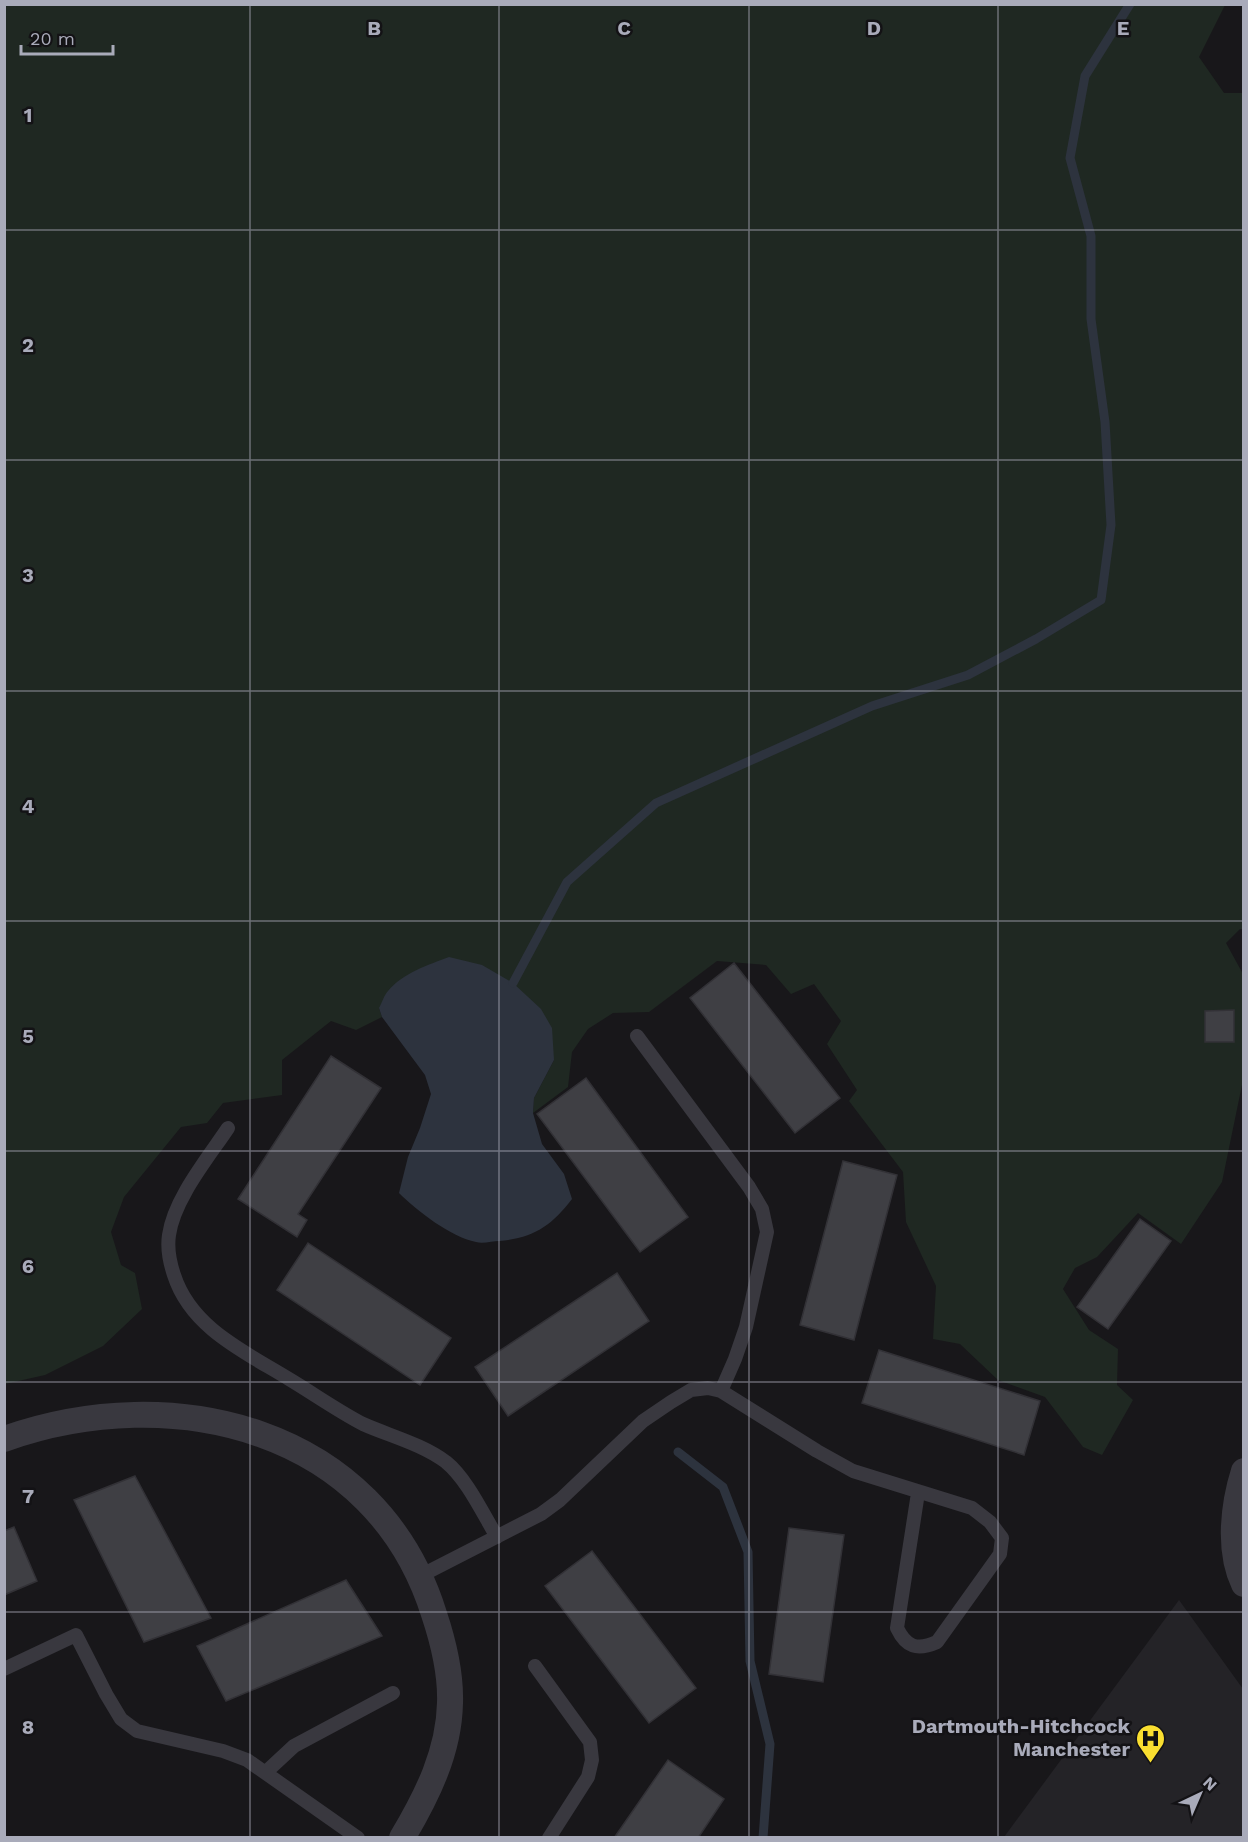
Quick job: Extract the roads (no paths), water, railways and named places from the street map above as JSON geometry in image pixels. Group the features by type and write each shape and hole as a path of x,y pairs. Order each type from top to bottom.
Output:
{"street":[{"path":"4,1439 84,1417 119,1415 191,1417 226,1423 260,1433 292,1447 350,1485 376,1509 398,1535 420,1576 441,1635 450,1702 446,1737 437,1772 422,1805 402,1838"},
{"path":"1244,1471 1233,1530 1238,1573 1244,1584"}],"lane":[{"path":"637,1036 749,1187 762,1209 767,1232 762,1257 746,1327 721,1391"},
{"path":"228,1128 187,1190 168,1235 170,1262 178,1289 192,1311 233,1345 360,1422 427,1450 447,1463 463,1481 497,1537"},
{"path":"420,1576 541,1514 560,1500 643,1421 691,1390 708,1388 721,1391 853,1471 972,1508 990,1522 1002,1538 1000,1554 937,1642 925,1647 912,1646 903,1640 897,1628 918,1493"},
{"path":"4,1669 76,1635 121,1719 137,1731 247,1760 358,1838"},
{"path":"535,1666 590,1742 592,1760 588,1777 549,1838"},
{"path":"266,1772 294,1746 393,1693"}],"waterway":[{"path":"513,983 567,882 656,803 872,706 968,675 1036,639 1101,600 1111,525 1105,422 1091,319 1091,236 1070,158 1085,76 1130,4"},
{"path":"678,1452 723,1487 748,1552 750,1661 770,1744 763,1838"}],"place":[{"name":"Dartmouth-Hitchcock Manchester","path":"1151,1764"}]}
